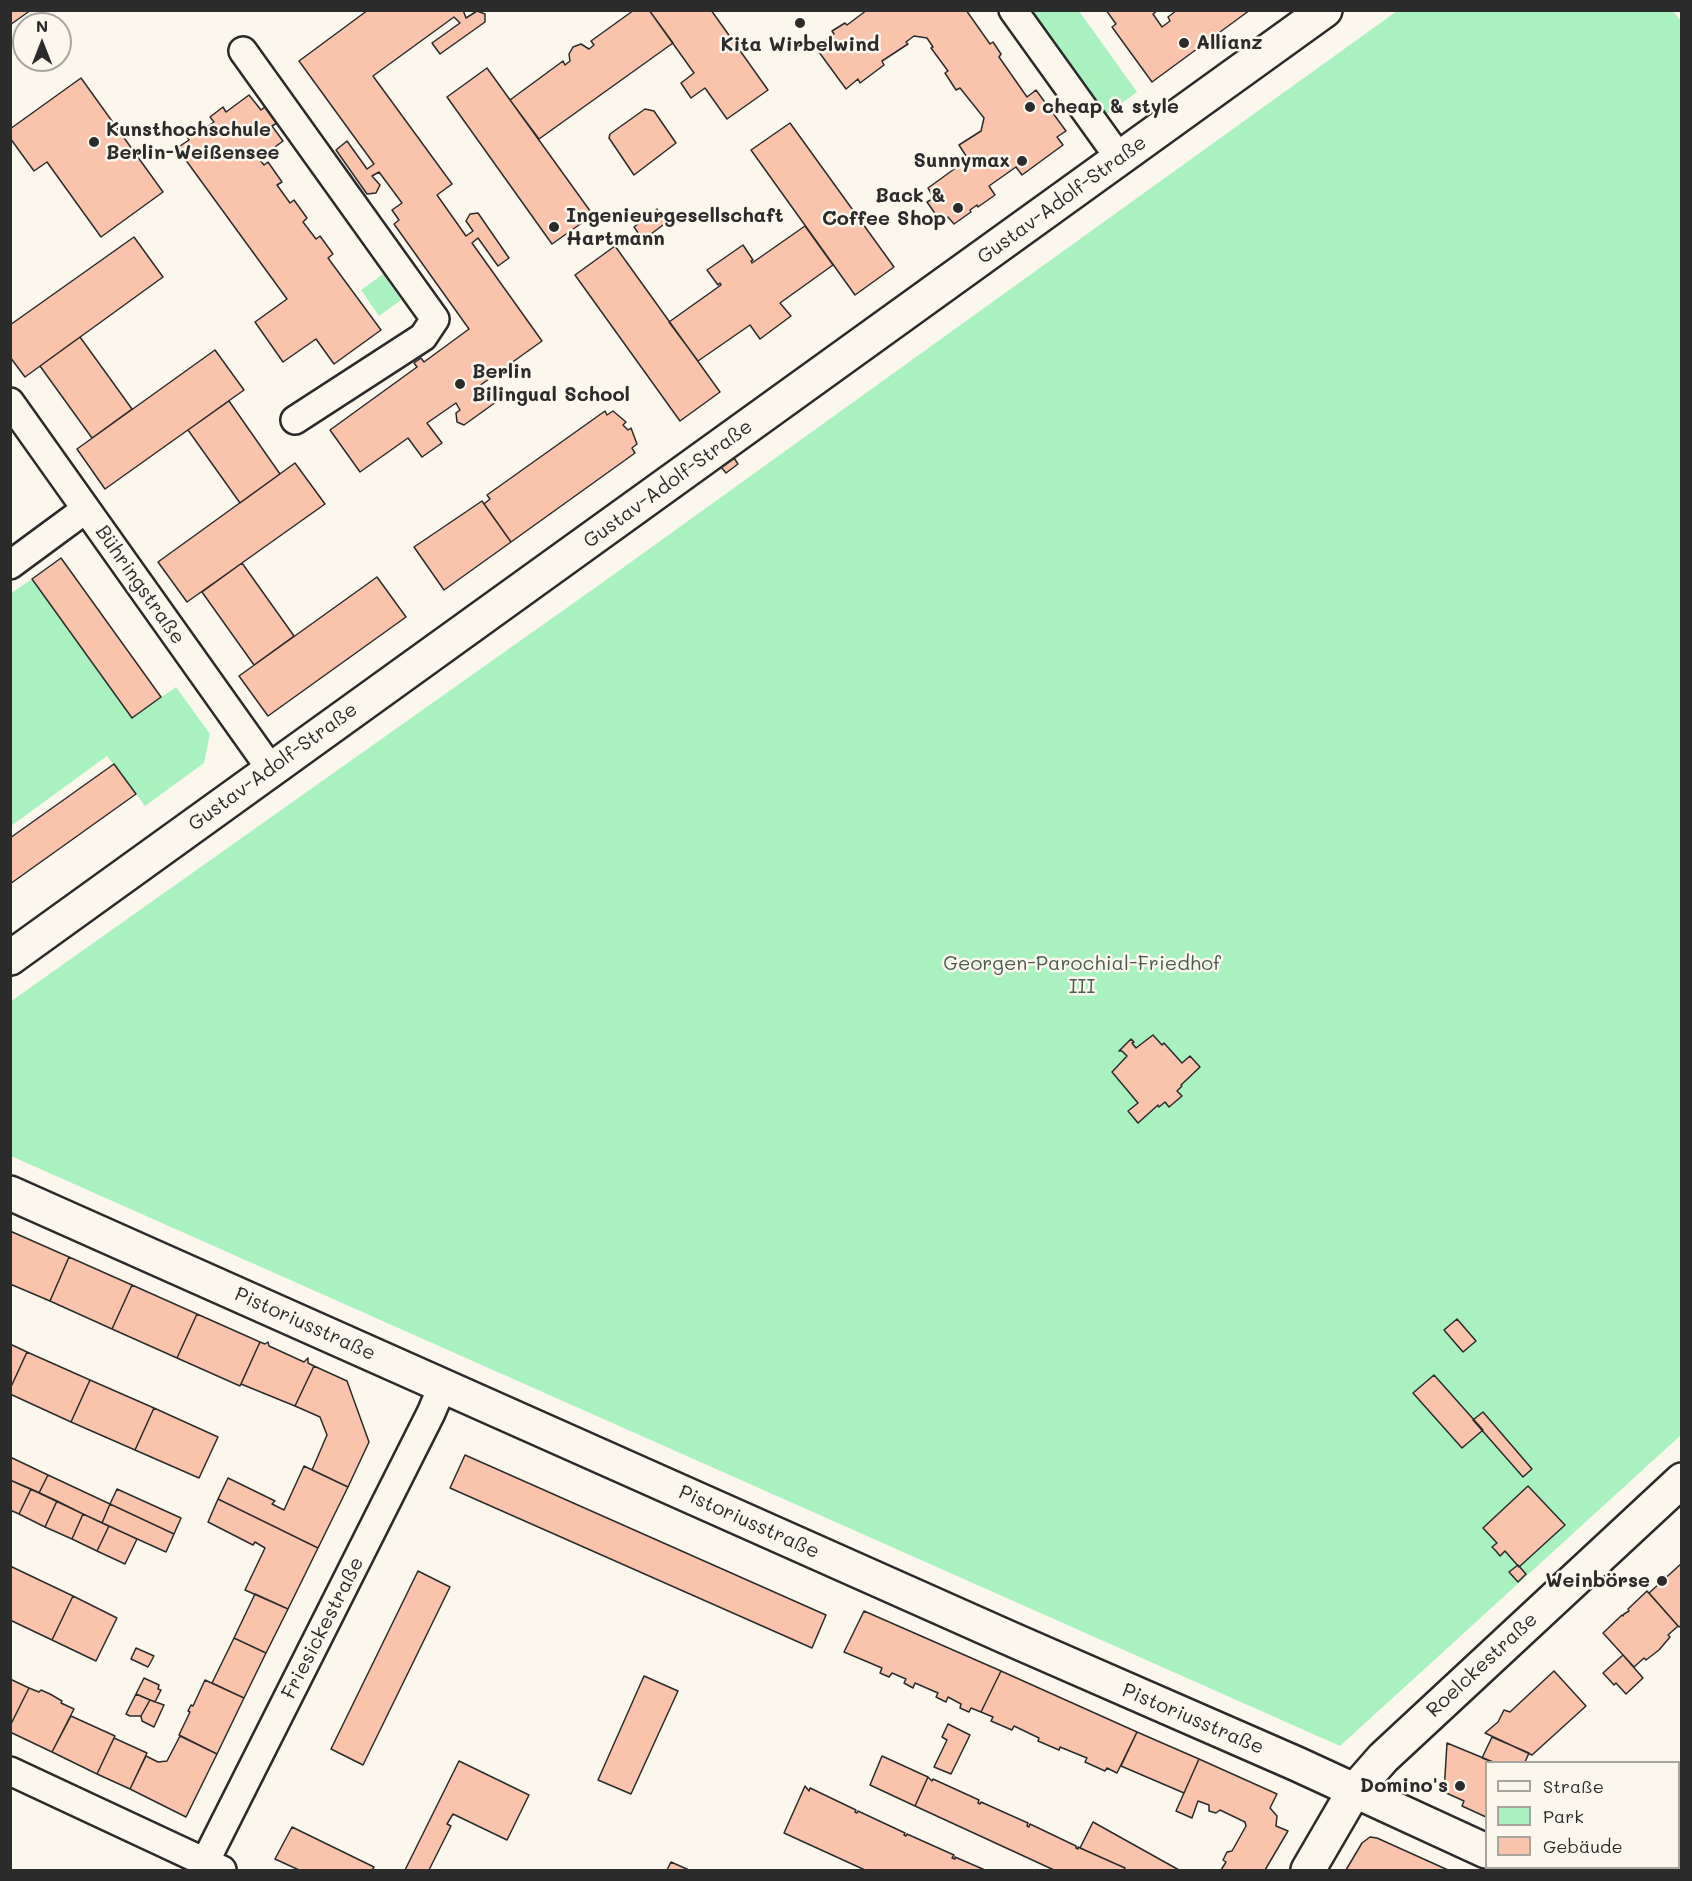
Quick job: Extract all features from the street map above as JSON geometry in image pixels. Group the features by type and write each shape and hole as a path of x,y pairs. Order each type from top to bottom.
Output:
{"street":[{"path":"1013,10 1120,159"},
{"name":"Gustav-Adolf-Straße","path":"10,958 270,768 1325,10"},
{"path":"243,51 435,319 423,337 295,420"},
{"name":"Bühringstraße","path":"10,402 270,768"},
{"path":"10,565 86,509"},
{"name":"Pistoriusstraße","path":"10,1193 1485,1851"},
{"name":"Friesickestraße","path":"209,1868 443,1385"},
{"name":"Roelckestraße","path":"1308,1870 1354,1791 1393,1748 1682,1480"},
{"path":"10,1771 209,1868"}],"green space":[{"name":"Georgen-Parochial-Friedhof III","path":"1672,10 1681,21 1681,1435 1340,1746 11,1156 10,1002 599,585 1397,11"},
{"path":"1029,11 1079,11 1137,92 1104,116"},
{"path":"383,274 401,300 379,316 361,290"},
{"path":"32,579 131,718 176,687 210,734 204,763 145,806 107,756 11,826 11,593"}],"building":[{"path":"10,10 31,10 12,12 10,25"},
{"path":"368,10 463,10 466,18 477,11 485,14 485,22 440,54 432,43 460,23 454,17 373,76 452,184 437,195 466,236 473,231 466,221 470,214 478,213 509,258 498,266 478,238 472,243 542,341 475,389 480,396 488,391 496,402 464,425 457,422 456,413 460,410 456,403 427,423 442,443 422,457 408,438 360,472 330,430 417,367 414,363 421,358 424,362 469,329 394,224 399,220 392,210 402,203 379,172 372,176 380,185 376,193 367,194 336,150 347,141 367,169 374,164 299,61"},
{"path":"634,10 649,10 673,43 539,139 510,100 563,61 565,65 570,61 569,54 573,47 581,44 589,49 594,45 591,41"},
{"path":"649,10 711,10 768,90 727,119 705,88 691,98 681,83 694,73"},
{"path":"867,10 966,10 990,44 993,42 1001,54 999,57 1027,97 1036,90 1066,131 1057,137 1063,145 1022,175 1016,167 989,186 995,195 978,207 977,205 954,224 948,217 941,222 927,202 934,198 928,188 968,159 959,145 981,131 984,118 960,88 956,90 945,73 948,71 931,48 933,47 927,38 914,36 906,42 908,44 882,61 884,65 860,83 858,79 846,89 816,48 834,34 832,31 845,23 847,25"},
{"path":"1106,10 1158,10 1153,14 1162,27 1170,21 1168,17 1177,10 1250,10 1152,82 1112,27 1116,24"},
{"path":"487,68 593,215 552,244 447,97"},
{"path":"81,78 163,192 101,237 47,162 34,171 10,138 10,129"},
{"path":"249,95 261,110 265,107 277,123 272,126 283,141 259,159 264,165 268,162 282,182 277,185 290,203 294,200 307,218 303,222 316,239 320,236 333,254 328,258 381,330 334,364 316,339 283,362 255,322 287,299 177,148 189,140 186,135 198,126 201,131 214,122 210,117 223,107 226,112"},
{"path":"645,109 654,111 676,143 634,175 609,138 610,134"},
{"path":"790,123 894,267 855,295 751,150"},
{"path":"657,209 667,222 643,240 634,227"},
{"path":"805,226 833,265 780,303 791,316 760,339 750,325 698,361 669,322 721,285 720,283 718,285 707,270 743,245 753,260 752,263"},
{"path":"134,237 163,277 25,377 10,357 10,325"},
{"path":"615,246 720,392 680,421 575,275"},
{"path":"80,337 132,409 92,438 40,366"},
{"path":"215,350 244,390 105,489 77,449"},
{"path":"229,401 280,474 240,503 188,430"},
{"path":"605,411 607,415 613,411 626,422 623,425 628,430 631,428 637,444 632,448 635,453 511,542 484,504 490,499 487,495"},
{"path":"734,458 738,464 726,473 721,467"},
{"path":"295,463 325,504 187,602 158,562"},
{"path":"482,501 511,542 444,590 414,547"},
{"path":"61,558 161,697 132,718 32,579"},
{"path":"242,563 294,636 254,665 202,592"},
{"path":"377,577 406,617 268,716 239,676"},
{"path":"114,764 136,794 10,884 10,838"},
{"path":"1153,1035 1162,1045 1164,1043 1182,1063 1190,1056 1200,1067 1177,1091 1182,1096 1169,1107 1165,1102 1159,1107 1158,1105 1138,1123 1128,1111 1138,1103 1112,1072 1127,1056 1119,1051 1131,1039 1136,1048"},
{"path":"10,1231 69,1257 50,1301 10,1284"},
{"path":"69,1257 132,1285 112,1329 50,1301"},
{"path":"132,1285 197,1314 177,1358 112,1329"},
{"path":"197,1314 260,1342 240,1386 177,1358"},
{"path":"1457,1319 1476,1341 1463,1352 1444,1330"},
{"path":"260,1342 265,1344 268,1342 269,1346 304,1362 308,1358 308,1363 314,1366 295,1406 241,1384"},
{"path":"10,1344 27,1352 10,1389"},
{"path":"27,1352 90,1380 71,1422 10,1394 10,1389"},
{"path":"314,1366 347,1381 369,1442 348,1487 312,1470 327,1435 320,1417 295,1406"},
{"path":"1434,1375 1483,1430 1462,1448 1413,1393"},
{"path":"90,1380 154,1408 135,1450 71,1422"},
{"path":"154,1408 218,1437 199,1478 135,1450"},
{"path":"1483,1412 1532,1469 1523,1477 1473,1420"},
{"path":"465,1455 826,1615 812,1648 450,1488"},
{"path":"10,1457 48,1475 39,1493 10,1480"},
{"path":"304,1466 348,1487 318,1548 218,1499 228,1478 275,1501 272,1504 284,1510"},
{"path":"48,1475 110,1504 102,1523 39,1493"},
{"path":"10,1480 31,1489 19,1514 10,1510"},
{"path":"1528,1486 1565,1525 1519,1567 1505,1551 1500,1556 1492,1547 1497,1543 1483,1528"},
{"path":"31,1489 57,1501 45,1527 19,1514"},
{"path":"117,1489 181,1518 174,1534 110,1504"},
{"path":"218,1499 318,1548 288,1609 245,1590 265,1548 255,1542 253,1545 208,1522"},
{"path":"57,1501 83,1514 72,1539 45,1527"},
{"path":"110,1504 174,1534 166,1552 102,1523"},
{"path":"83,1514 109,1526 97,1551 72,1539"},
{"path":"109,1526 137,1539 125,1564 97,1551"},
{"path":"1682,1563 1682,1625 1679,1627 1649,1593"},
{"path":"1518,1565 1526,1574 1518,1582 1509,1572"},
{"path":"10,1566 73,1596 52,1640 10,1620"},
{"path":"418,1571 450,1587 363,1765 331,1749"},
{"path":"1647,1591 1678,1626 1668,1635 1670,1637 1659,1650 1646,1660 1644,1658 1634,1667 1603,1633 1629,1611 1628,1609"},
{"path":"255,1594 288,1609 266,1653 234,1638"},
{"path":"73,1596 117,1618 96,1661 52,1640"},
{"path":"864,1611 1001,1671 981,1712 971,1708 969,1712 960,1708 961,1704 948,1697 946,1702 936,1697 938,1693 915,1683 913,1688 904,1683 906,1679 892,1673 889,1677 880,1673 882,1668 844,1652"},
{"path":"234,1638 266,1653 244,1698 212,1683"},
{"path":"136,1648 154,1656 148,1667 131,1659"},
{"path":"1623,1655 1643,1678 1626,1694 1603,1673"},
{"path":"1001,1671 1137,1732 1117,1773 1107,1768 1105,1771 1085,1762 1087,1758 1060,1747 1059,1750 1038,1741 1039,1738 1014,1726 1012,1730 991,1721 993,1717 981,1712"},
{"path":"1554,1671 1586,1706 1532,1755 1485,1733 1498,1722 1504,1710 1510,1712"},
{"path":"644,1676 678,1691 631,1794 598,1780"},
{"path":"144,1678 159,1685 158,1689 161,1690 155,1702 136,1694"},
{"path":"10,1679 29,1688 10,1726"},
{"path":"205,1680 244,1698 217,1754 179,1735 190,1712 188,1711 191,1705 193,1706"},
{"path":"29,1688 50,1694 62,1701 61,1703 74,1709 52,1752 10,1732 10,1726"},
{"path":"136,1694 150,1700 141,1716 130,1716 126,1714"},
{"path":"150,1700 164,1705 154,1727 142,1721 141,1716"},
{"path":"71,1716 115,1736 97,1774 52,1752"},
{"path":"948,1724 970,1735 951,1774 934,1767 947,1740 942,1737"},
{"path":"1137,1732 1199,1759 1184,1793 1121,1766"},
{"path":"180,1736 217,1754 186,1817 130,1789 146,1756 158,1762 167,1761"},
{"path":"1492,1737 1529,1753 1525,1761 1490,1761 1482,1758"},
{"path":"114,1738 147,1753 130,1789 97,1774"},
{"path":"1447,1743 1491,1761 1485,1761 1485,1817 1462,1806 1464,1801 1444,1792"},
{"path":"882,1756 928,1777 915,1806 870,1785"},
{"path":"1199,1759 1277,1794 1270,1808 1277,1816 1276,1826 1288,1831 1265,1870 1221,1870 1226,1862 1223,1860 1227,1852 1232,1851 1246,1826 1245,1822 1220,1810 1216,1813 1209,1811 1209,1805 1198,1801 1192,1818 1176,1811"},
{"path":"459,1761 529,1795 507,1840 453,1814 447,1824 451,1826 429,1870 405,1870"},
{"path":"928,1777 932,1781 933,1779 979,1800 980,1804 981,1802 1028,1823 1029,1827 1030,1824 1078,1849 1078,1847 1125,1868 1124,1870 1054,1870 915,1806"},
{"path":"805,1786 809,1791 810,1788 856,1810 857,1813 858,1811 905,1833 906,1836 907,1834 954,1855 952,1858 955,1859 955,1857 985,1870 865,1870 784,1833"},
{"path":"1093,1822 1179,1870 1124,1870 1125,1868 1080,1848"},
{"path":"292,1827 374,1867 372,1870 299,1870 275,1859"},
{"path":"1370,1837 1377,1838 1448,1870 1346,1870 1362,1843"},
{"path":"1680,1844 1682,1845 1682,1870 1646,1870 1680,1869"},
{"path":"671,1862 689,1870 667,1870"},
{"path":"1610,1869 1647,1869 1646,1870"}],"place":[{"name":"Kita Wirbelwind","path":"800,23"},
{"name":"Allianz","path":"1184,43"},
{"name":"cheap & style","path":"1030,107"},
{"name":"Kunsthochschule Berlin-Weißensee","path":"94,142"},
{"name":"Sunnymax","path":"1022,161"},
{"name":"Back & Coffee Shop","path":"958,208"},
{"name":"Ingenieurgesellschaft Hartmann","path":"554,227"},
{"name":"Berlin Bilingual School","path":"460,384"},
{"name":"Weinbörse","path":"1662,1581"},
{"name":"Domino's","path":"1460,1786"}]}
